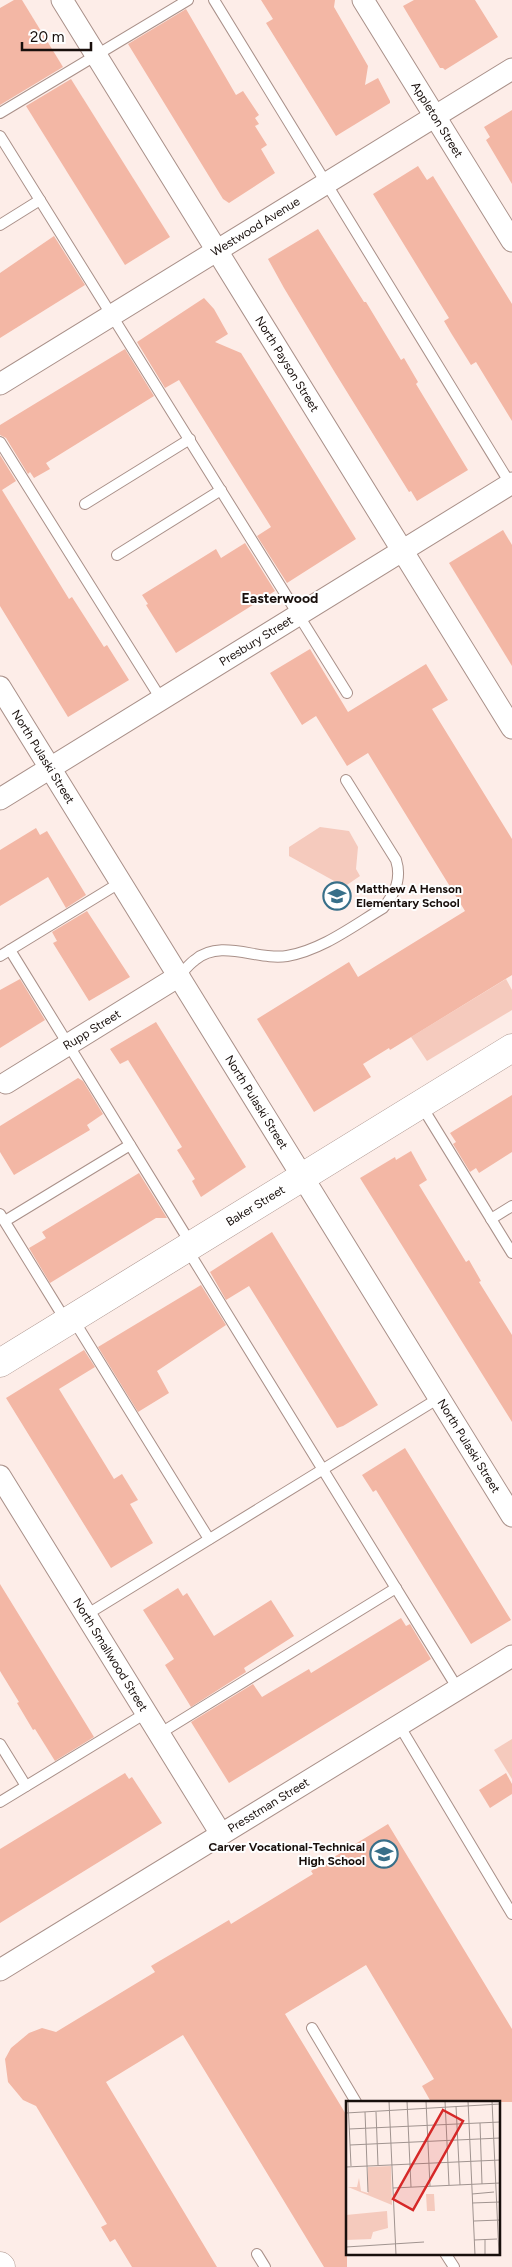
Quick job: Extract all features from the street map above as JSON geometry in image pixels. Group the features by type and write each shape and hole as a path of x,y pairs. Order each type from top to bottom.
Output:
{"street":[{"name":"North Payson Street","path":"62,0 512,728"},
{"name":"Appleton Street","path":"364,0 512,241"},
{"name":"Westwood Avenue","path":"0,384 512,69"},
{"name":"Presbury Street","path":"0,798 512,484"},
{"name":"North Pulaski Street","path":"0,687 512,1516"},
{"name":"Rupp Street","path":"6,1083 179,976"},
{"name":"Baker Street","path":"0,1363 512,1048"},
{"name":"North Smallwood Street","path":"0,1476 221,1834"},
{"name":"Presstman Street","path":"0,1970 512,1656"}],"lane":[{"path":"0,113 188,0"},
{"path":"214,0 512,484"},
{"path":"0,136 347,693"},
{"path":"0,225 40,200"},
{"path":"85,504 190,439"},
{"path":"0,442 161,700"},
{"path":"117,555 221,490"},
{"path":"179,976 195,959 207,953 222,950 270,957 286,956 307,951 382,908 391,898 398,882 399,870 396,860 346,780"},
{"path":"0,956 121,882"},
{"path":"10,950 130,1145 189,1247 458,1689"},
{"path":"420,1104 512,1253"},
{"path":"130,1145 2,1218 70,1320 209,1539"},
{"path":"491,1219 512,1206"},
{"path":"86,1615 438,1398"},
{"path":"159,1734 396,1588"},
{"path":"0,1802 146,1713"},
{"path":"399,1725 512,1914"},
{"path":"0,1744 26,1786"},
{"path":"312,2028 355,2101"},
{"path":"257,2254 265,2267"},
{"path":"447,2254 454,2267"}],"shaded area":[{"path":"320,827 349,831 358,847 356,869 360,876 341,889 336,882 289,856 289,847"},
{"path":"506,979 512,990 512,1010 427,1061 411,1037"},
{"path":"512,1739 512,1779 494,1750"}],"building":[{"path":"14,0 22,0 63,67 0,105 0,8"},
{"path":"261,0 335,0 334,7 368,66 365,85 378,78 390,103 336,136 266,23 273,19"},
{"path":"414,0 475,0 498,37 445,70 440,68 403,6"},
{"path":"186,9 236,95 243,91 259,115 255,118 259,124 255,126 267,145 261,149 275,173 229,203 223,199 128,44"},
{"path":"71,79 170,237 125,265 26,106"},
{"path":"512,110 512,184 486,140 490,137 484,127"},
{"path":"418,166 427,180 433,176 512,304 512,421 476,362 471,365 451,333 444,321 449,318 373,194"},
{"path":"318,229 401,360 404,358 418,382 416,384 468,470 417,501 411,491 409,492 334,371 268,259"},
{"path":"54,236 85,285 0,338 0,273"},
{"path":"204,298 214,309 228,334 215,342 241,353 356,539 287,583 257,536 271,527 179,380 165,388 137,342"},
{"path":"125,349 154,396 46,463 50,469 34,478 30,472 28,474 6,438 0,435 0,425"},
{"path":"0,455 16,481 2,490 69,599 72,597 104,647 107,645 129,680 68,717 0,606"},
{"path":"503,530 512,545 512,666 449,563"},
{"path":"245,543 275,591 176,653 146,605 148,604 142,595 216,549 221,558"},
{"path":"310,649 348,712 426,664 448,700 432,709 512,839 512,975 390,1050 389,1048 363,1064 371,1077 314,1112 257,1019 349,962 358,977 465,911 368,753 347,766 316,716 302,725 270,673"},
{"path":"36,828 40,835 47,831 86,895 66,908 48,877 0,906 0,850"},
{"path":"87,911 130,977 89,1001 53,943 57,941 52,932"},
{"path":"20,979 45,1020 0,1048 0,990"},
{"path":"156,1022 246,1167 201,1197 192,1181 195,1179 177,1150 182,1147 128,1060 120,1064 110,1049"},
{"path":"78,1078 83,1081 103,1114 87,1125 90,1130 14,1175 0,1152 0,1126"},
{"path":"512,1095 512,1152 479,1173 476,1168 470,1172 453,1144 456,1142 450,1133"},
{"path":"411,1151 427,1180 419,1185 466,1262 469,1260 481,1281 479,1282 512,1335 512,1422 360,1178 395,1157 396,1160"},
{"path":"139,1173 167,1218 156,1218 50,1283 29,1248 46,1238 42,1232"},
{"path":"272,1232 378,1405 343,1426 337,1428 249,1286 226,1300 210,1272"},
{"path":"201,1285 226,1325 157,1371 169,1393 138,1412 98,1347"},
{"path":"84,1350 95,1367 59,1389 114,1479 122,1474 138,1500 130,1504 153,1543 111,1568 6,1398"},
{"path":"405,1448 511,1620 471,1644 376,1490 373,1492 362,1475"},
{"path":"0,1584 94,1737 55,1761 35,1729 33,1730 0,1671"},
{"path":"178,1588 183,1596 187,1593 214,1636 271,1600 294,1636 244,1668 246,1672 191,1707 165,1665 174,1659 143,1610"},
{"path":"401,1618 406,1626 410,1624 431,1659 229,1783 191,1722 253,1684 262,1697 309,1669 311,1673"},
{"path":"125,1773 129,1779 132,1777 162,1823 0,1923 0,1849"},
{"path":"506,1773 512,1784 512,1794 490,1808 479,1790"},
{"path":"388,1824 512,2029 512,2102 430,2101 422,2086 434,2079 366,1965 285,2014 346,2114 347,2267 324,2267 183,2035 106,2082 217,2267 132,2267 115,2239 110,2242 101,2227 107,2224 36,2106 23,2100 8,2082 5,2059 11,2048 29,2033 42,2028 56,2032 155,1972 151,1966 229,1920 231,1924 313,1874 311,1871"}],"place":[{"name":"Matthew A Henson Elementary School","path":"337,896"},
{"name":"Carver Vocational-Technical High School","path":"384,1854"}],"district":[{"name":"Easterwood","path":"280,598"}]}
